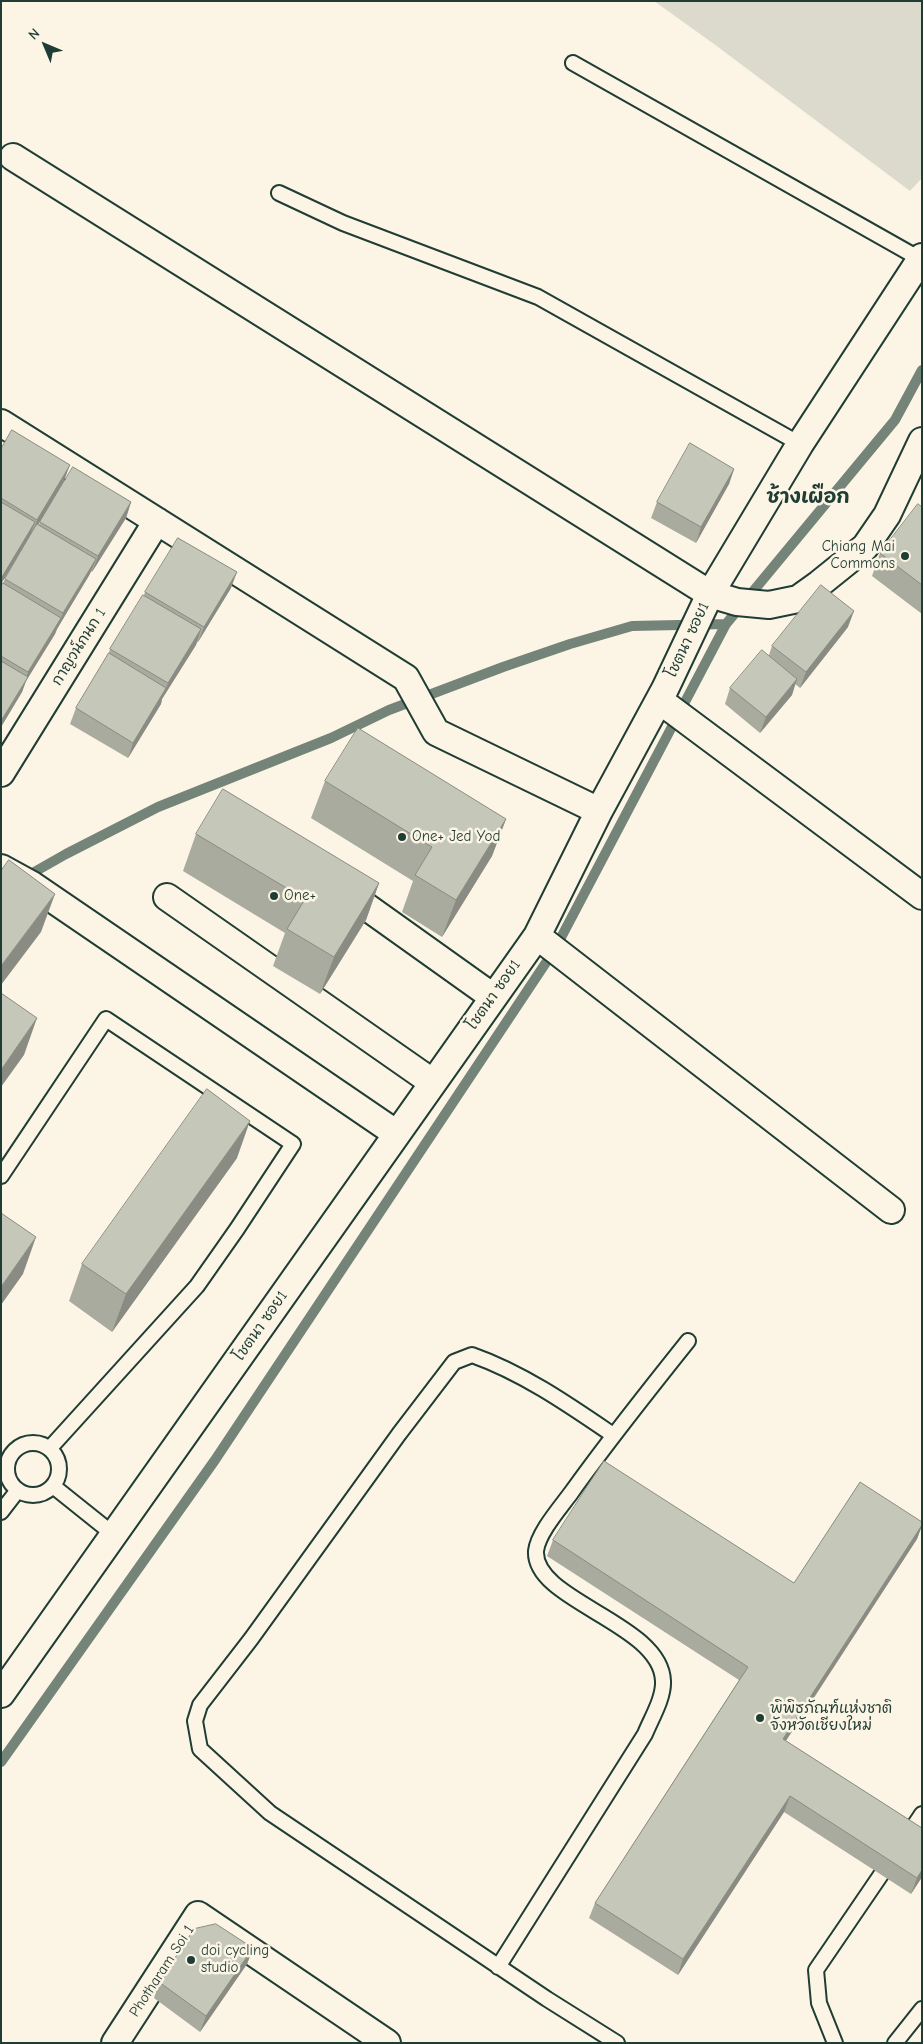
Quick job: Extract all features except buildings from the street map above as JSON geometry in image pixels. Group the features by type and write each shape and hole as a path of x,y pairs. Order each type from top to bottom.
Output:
{"street":[{"path":"13,157 710,594 738,602 770,605 798,599 819,584 865,547 871,539 887,515 922,441"},
{"name":"โชตนา ซอย1","path":"1,1694 537,936 599,811 659,700 710,594 800,444 921,258"},
{"path":"1,423 406,678 436,732 599,811"},
{"name":"กาญวน์กนก 1","path":"1,773 157,521"},
{"path":"659,700 922,896"},
{"path":"1,868 32,885 396,1134"},
{"path":"350,895 493,996"},
{"path":"167,897 432,1082"},
{"path":"537,936 891,1210"},
{"name":"Photharam Soi 1","path":"115,2043 198,1915 387,2043"}],"lane":[{"path":"573,63 921,258"},
{"path":"279,193 343,223 538,298 800,444"},
{"path":"1,1176 106,1019 293,1144 197,1286 50,1448"},
{"path":"498,1967 645,1734 659,1699 663,1682 660,1667 653,1652 635,1637 568,1595 546,1576 537,1560 536,1550 544,1530 613,1434 688,1341"},
{"path":"613,1434 563,1401 493,1362 472,1355 454,1362 399,1434 251,1639 200,1705 195,1721 200,1749 270,1813 498,1967 617,2043"},
{"path":"34,1443 50,1448 60,1465 59,1474 53,1486 47,1492 38,1495 29,1495 18,1490 8,1479 6,1452 24,1444 34,1443"},
{"path":"53,1486 113,1534"},
{"path":"1,1512 18,1490"},
{"path":"835,2043 819,2003 816,1970 922,1814"},
{"path":"895,2043 922,2009"}],"shaded area":[{"path":"654,1 922,1 922,178 910,191"}],"waterway":[{"path":"1,1762 215,1460 555,949 726,624 895,420 922,370"},
{"path":"1,891 66,854 158,807 331,738 389,710 503,667 570,644 632,626 726,624"}],"place":[{"name":"Chiang Mai Commons","path":"905,556"},
{"name":"One+ Jed Yod","path":"402,837"},
{"name":"One+","path":"274,896"},
{"name":"พิพิธภัณฑ์แห่งชาติ จังหวัดเชียงใหม่","path":"760,1718"},
{"name":"doi cycling studio","path":"191,1960"}],"district":[{"name":"ช้างเผือก","path":"808,497"}]}
